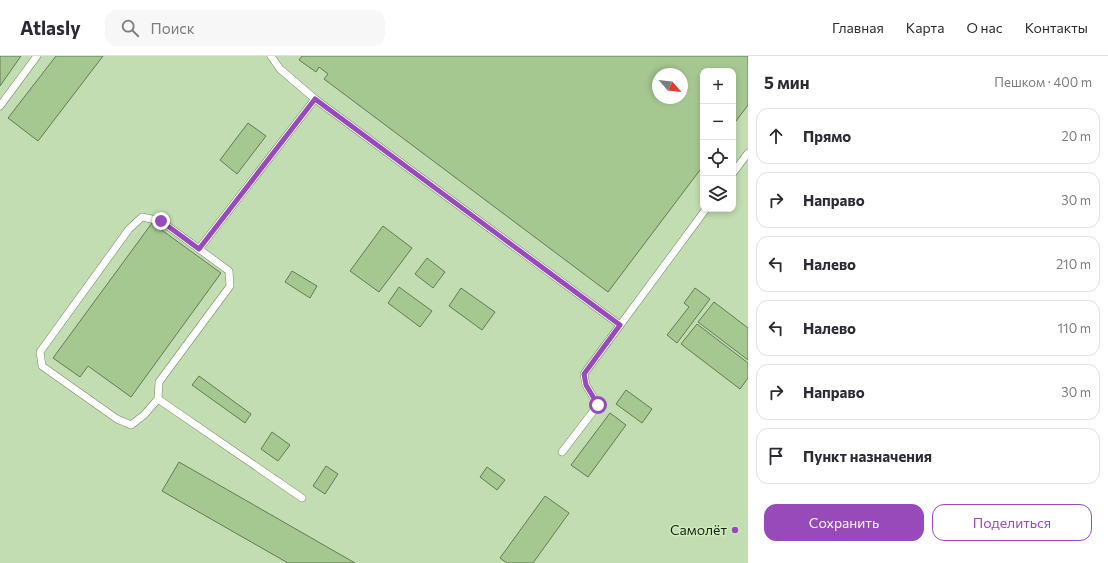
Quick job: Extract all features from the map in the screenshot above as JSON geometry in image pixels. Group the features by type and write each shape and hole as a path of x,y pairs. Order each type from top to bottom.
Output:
{"lane":[{"path":"0,106 37,56"},
{"path":"271,56 280,70 315,99 620,325"},
{"path":"199,249 315,99"},
{"path":"736,169 748,153"},
{"path":"562,452 598,405 586,385 584,374 704,212"},
{"path":"142,217 161,221 229,271 230,286 159,382 158,399 144,415 131,425 117,419 42,366 40,352 129,229 142,217"},
{"path":"158,399 302,498"}],"building":[{"path":"0,56 21,56 0,86"},
{"path":"56,56 103,56 38,141 8,118"},
{"path":"302,56 748,56 748,105 736,121 736,68 700,68 700,170 608,292 324,79 328,74 319,67 316,72 299,60"},
{"path":"248,123 266,136 237,174 220,160"},
{"path":"152,223 221,273 131,397 88,366 80,377 53,358"},
{"path":"383,226 412,248 379,292 350,271"},
{"path":"427,258 445,272 433,288 415,274"},
{"path":"292,271 317,286 310,298 285,282"},
{"path":"399,287 432,311 420,327 388,303"},
{"path":"461,288 495,312 482,330 449,306"},
{"path":"695,288 710,299 677,343 667,335 689,307 684,303"},
{"path":"714,302 748,328 748,360 698,322"},
{"path":"697,324 748,363 748,378 740,389 681,344"},
{"path":"199,376 251,414 245,423 192,385"},
{"path":"626,390 652,409 642,423 616,404"},
{"path":"610,413 626,425 588,477 571,465"},
{"path":"272,432 290,445 278,461 261,449"},
{"path":"179,462 355,563 288,563 162,491"},
{"path":"326,466 338,474 325,494 313,486"},
{"path":"487,467 505,480 497,490 480,477"},
{"path":"545,496 569,513 533,563 507,563 500,558"}],"place":[{"name":"Самолёт","path":"735,530"}],"route":[{"path":"161,221 199,249 315,99 620,325 584,374 586,385 598,405"}]}
